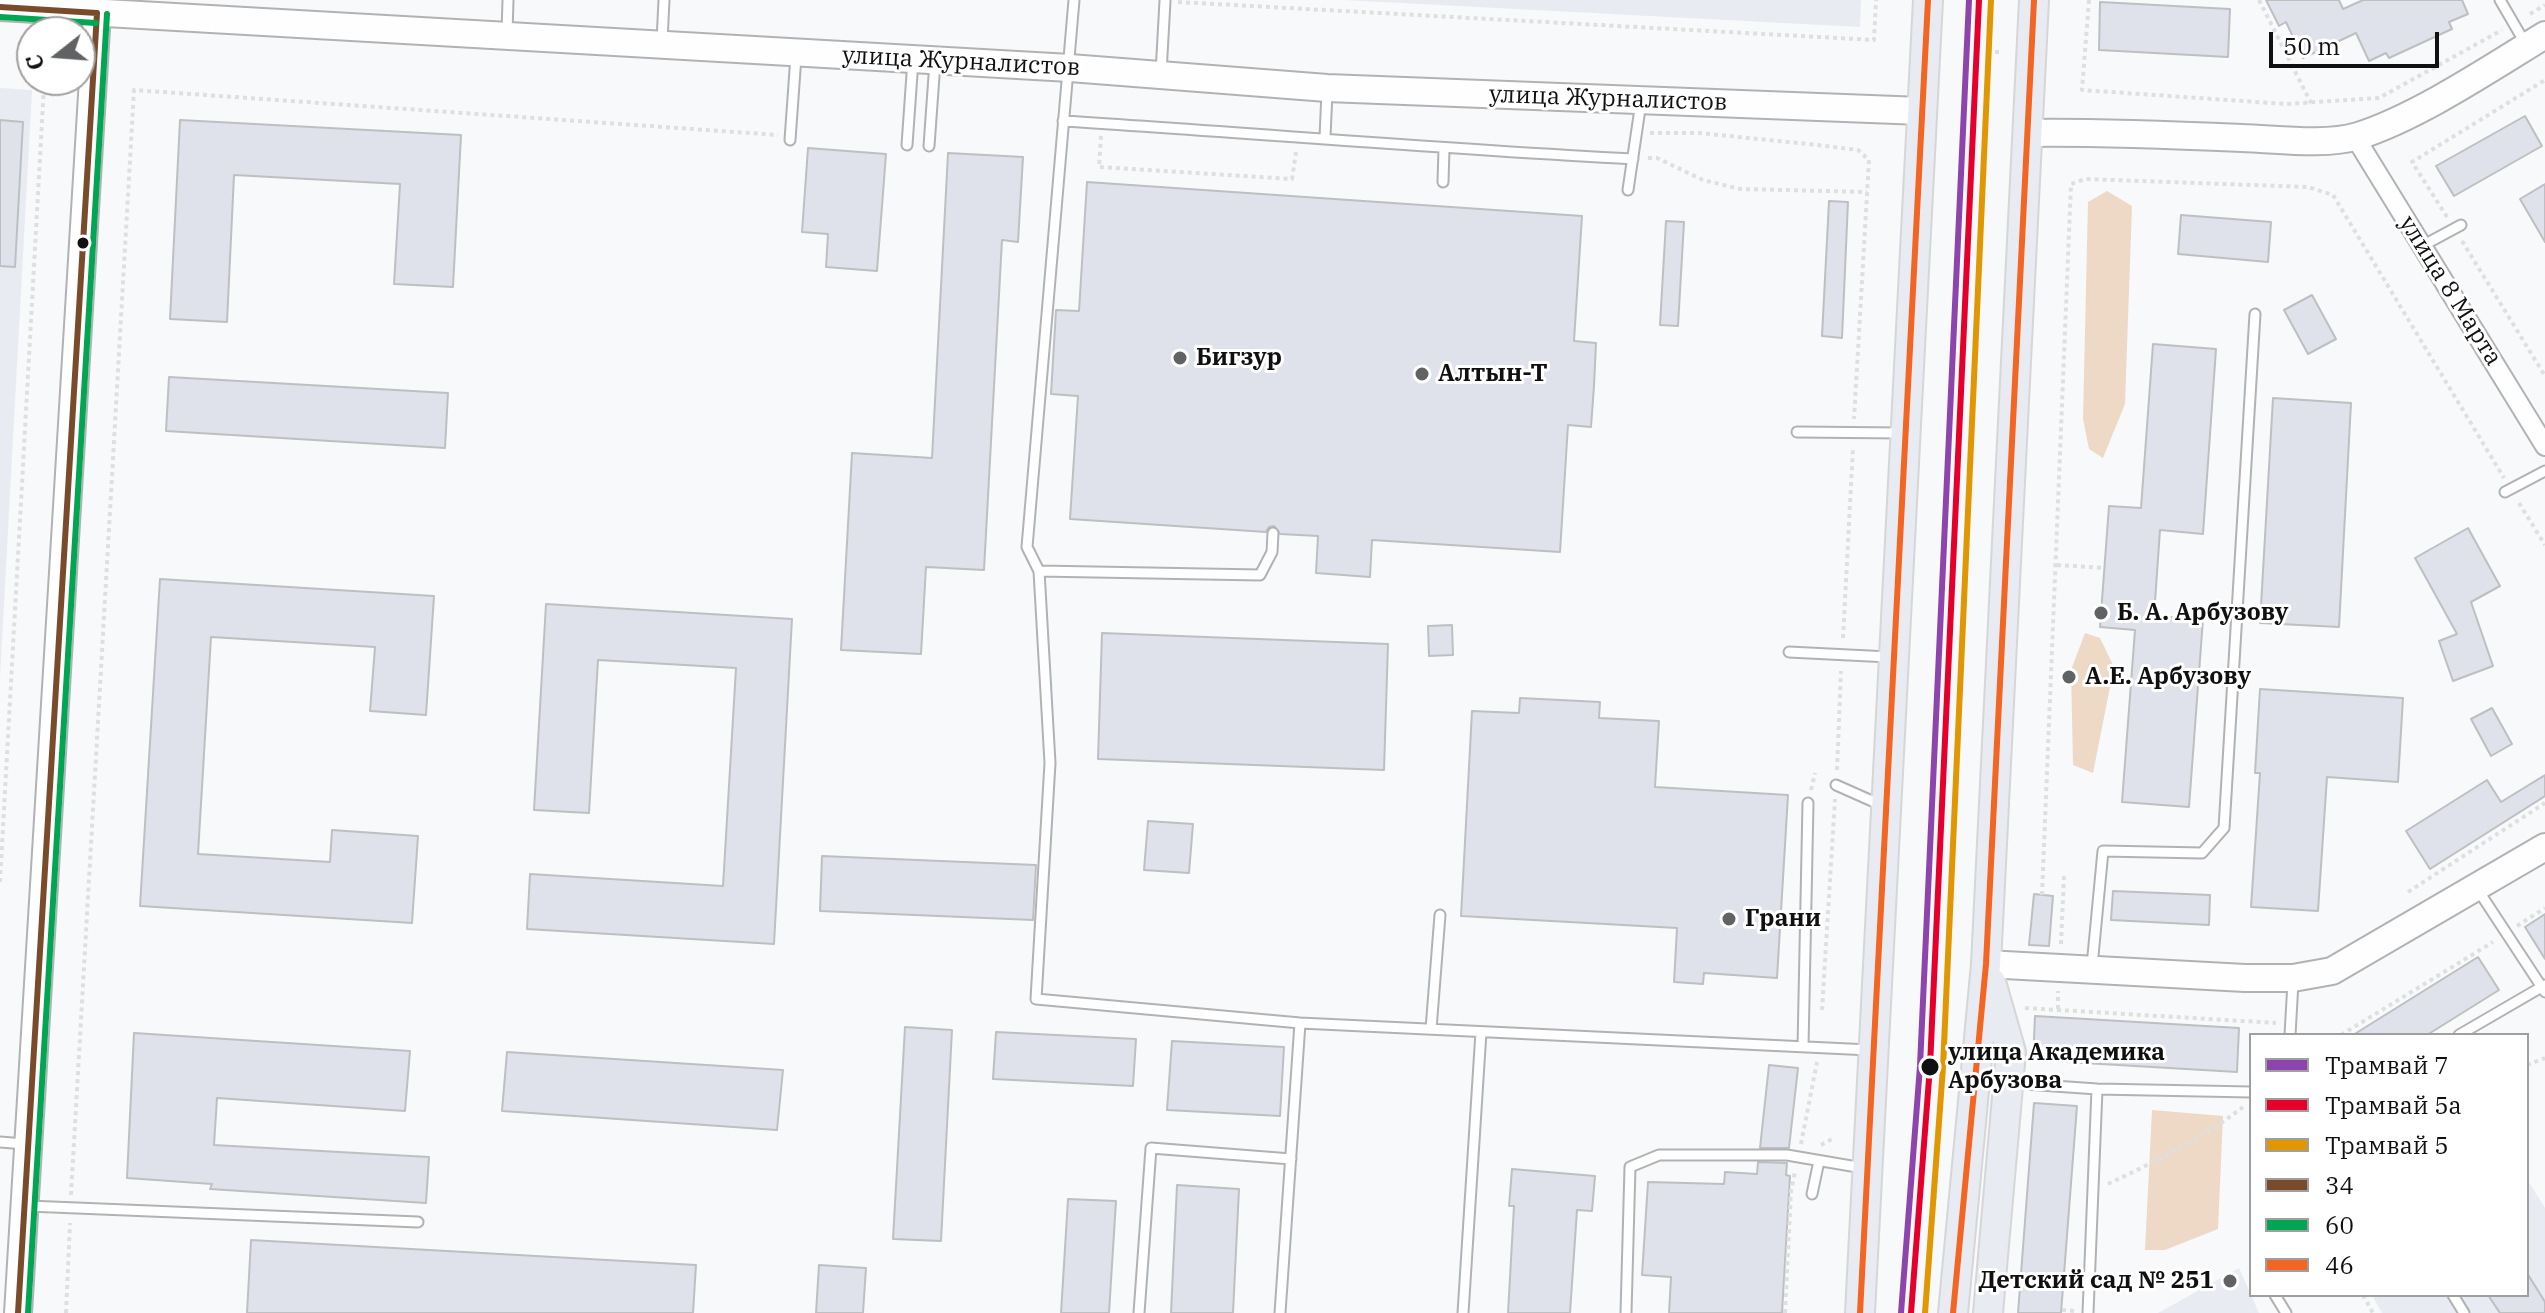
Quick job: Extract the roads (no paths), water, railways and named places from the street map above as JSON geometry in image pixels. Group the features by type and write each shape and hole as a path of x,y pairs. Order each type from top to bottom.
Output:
{"main road":[{"path":"1860,1313 1928,0"},
{"path":"1953,1313 1986,964 2034,0"},
{"path":"1986,964 2011,1052 1988,1313"}],"street":[{"name":"улица Журналистов","path":"0,7 97,7 229,14 507,35 1070,68 1327,88 1922,111"},
{"path":"18,1313 97,7"},
{"path":"2029,133 2309,141 2355,137 2428,104 2529,35"},
{"name":"улица 8 Марта","path":"2355,137 2545,446"},
{"path":"1986,964 2293,978 2332,971 2545,847"}],"lane":[{"path":"507,35 508,0"},
{"path":"662,44 664,0"},
{"path":"1074,0 1027,547 1039,571 1050,763 1036,999 1300,1023 1873,1050"},
{"path":"2500,0 2529,35"},
{"path":"1161,75 1165,1"},
{"path":"790,138 796,52"},
{"path":"907,145 924,60"},
{"path":"924,60 929,146"},
{"path":"1325,137 1327,88"},
{"path":"1628,190 1642,100"},
{"path":"1063,121 1325,137 1444,149 1633,159"},
{"path":"1443,182 1444,149"},
{"path":"2422,246 2457,227"},
{"path":"2092,969 2103,851 2202,853 2224,828 2255,314"},
{"path":"1797,432 1904,433"},
{"path":"2508,491 2545,471"},
{"path":"1039,571 1260,575 1272,552 1273,533"},
{"path":"1789,652 1894,657"},
{"path":"1836,785 1886,808"},
{"path":"1803,1047 1808,803"},
{"path":"2463,1033 2544,988 2476,887"},
{"path":"1431,1029 1440,915"},
{"path":"2290,1033 2293,978"},
{"path":"1280,1313 1300,1023"},
{"path":"1463,1313 1481,1032"},
{"path":"2008,1083 2097,1089 2249,1092"},
{"path":"2088,1313 2097,1089"},
{"path":"0,1142 28,1144"},
{"path":"1139,1313 1151,1148 1291,1159"},
{"path":"1626,1313 1630,1167 1659,1155 1787,1155 1867,1169"},
{"path":"1812,1194 1819,1161"},
{"path":"25,1206 418,1222"}],"tram line":[{"name":"7","path":"1901,1313 1920,1066 1969,0"},
{"name":"5а","path":"1911,1313 1930,1066 1979,0"},
{"name":"5","path":"1925,1313 1943,1067 1991,0"}],"place":[{"name":"Бигзур","path":"1180,358"},
{"name":"Алтын-Т","path":"1422,374"},
{"name":"Б. А. Арбузову","path":"2101,613"},
{"name":"А.Е. Арбузову","path":"2069,677"},
{"name":"Грани","path":"1729,919"},
{"name":"улица Академика Арбузова","path":"1930,1067"},
{"name":"Детский сад № 251","path":"2230,1281"}]}
